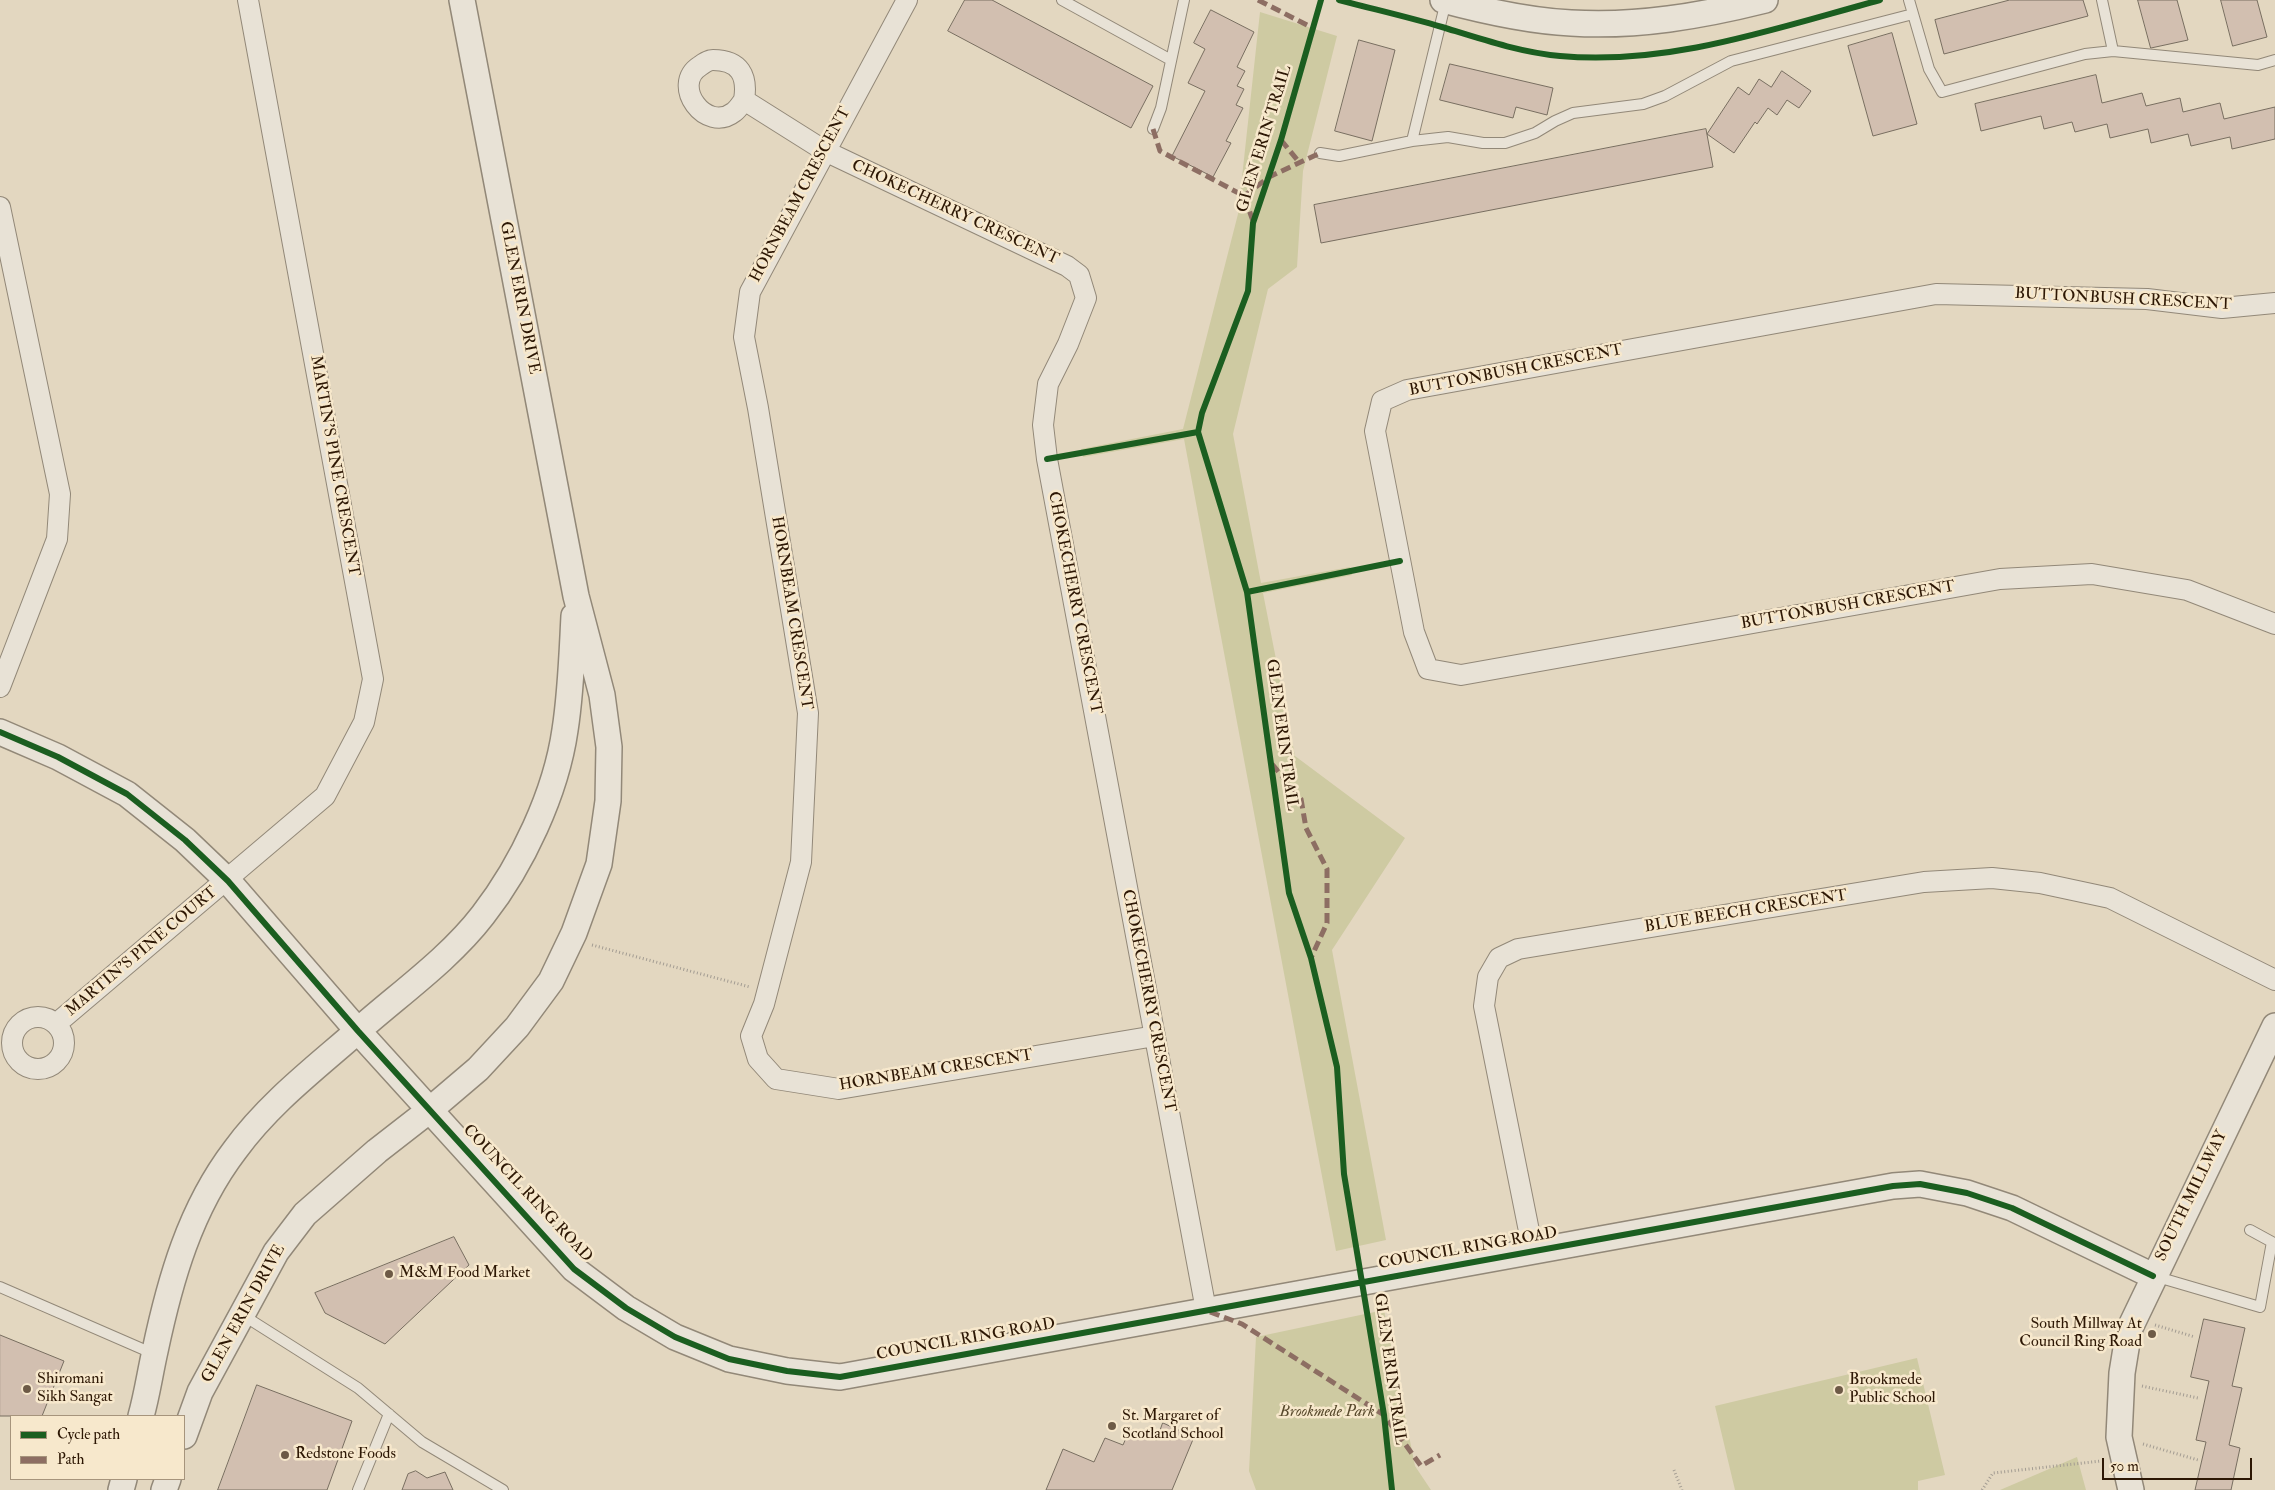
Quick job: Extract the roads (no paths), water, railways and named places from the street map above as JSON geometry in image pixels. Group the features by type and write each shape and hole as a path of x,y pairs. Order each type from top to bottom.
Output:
{"street":[{"name":"MARTIN'S PINE CRESCENT","path":"228,880 325,796 364,722 373,679 248,0"},
{"name":"GLEN ERIN DRIVE","path":"185,1433 200,1392 276,1252 305,1214 377,1151 431,1110 478,1069 517,1027 551,981 571,940 599,864 608,801 609,747 602,694 576,596 462,0"},
{"name":"HORNBEAM CRESCENT","path":"908,0 750,292 744,337 758,408 808,713 801,862 768,991 751,1036 758,1059 776,1079 838,1089 1155,1036"},
{"path":"1457,2 1519,17 1570,23 1623,23 1677,18 1765,0"},
{"name":"CHOKECHERRY CRESCENT","path":"744,100 825,151 1067,266 1079,275 1086,298 1068,344 1048,384 1043,425 1049,469 1206,1310"},
{"path":"0,207 60,494 57,539 0,687"},
{"name":"BUTTONBUSH CRESCENT","path":"2275,303 2222,308 2147,299 1936,294 1407,390 1382,400 1374,431 1414,632 1428,669 1461,675 2000,579 2092,574 2188,590 2275,624"},
{"name":"GLEN ERIN DRIVE","path":"141,1415 154,1354 179,1255 214,1181 234,1150 260,1118 294,1085 451,949 483,916 510,876 540,816 554,779 565,732 576,596"},
{"name":"COUNCIL RING ROAD","path":"0,732 58,757 127,794 185,840 228,880 358,1031 574,1269 626,1308 675,1337 728,1359 788,1371 840,1377 1893,1186 1920,1184 1967,1192 2012,1208 2153,1276"},
{"name":"BLUE BEECH CRESCENT","path":"1533,1251 1484,1006 1488,977 1499,958 1518,949 1924,882 1992,878 2040,883 2110,898 2275,980"},
{"name":"MARTIN'S PINE COURT","path":"56,1024 228,880"},
{"name":"SOUTH MILLWAY","path":"2131,1490 2120,1448 2122,1382 2129,1330 2153,1276 2275,1026"}],"lane":[{"path":"1062,0 1171,60"},
{"path":"1153,129 1161,108 1184,0"},
{"path":"1910,0 1928,69 1942,92 2085,54 2113,51 2258,65 2275,60"},
{"path":"2102,0 2113,51"},
{"path":"1412,141 1457,2"},
{"path":"1320,153 1339,156 1412,141 1448,137 1483,143 1505,143 1534,133 1554,121 1573,113 1643,104 1665,96 1708,71 1731,61 1914,14"},
{"path":"2153,1276 2260,1307 2272,1242 2250,1230"},
{"path":"0,1287 154,1354"},
{"path":"241,1314 358,1388 422,1442 503,1490"},
{"path":"358,1490 389,1414"}],"place":[{"name":"M&M Food Market","path":"389,1274"},
{"name":"South Millway At Council Ring Road","path":"2152,1334"},
{"name":"Shiromani Sikh Sangat","path":"27,1389"},
{"name":"Brookmede Public School","path":"1839,1390"},
{"name":"St. Margaret of Scotland School","path":"1112,1426"},
{"name":"Redstone Foods","path":"285,1455"}],"park label":[{"name":"Brookmede Park","path":"1327,1413"}]}
